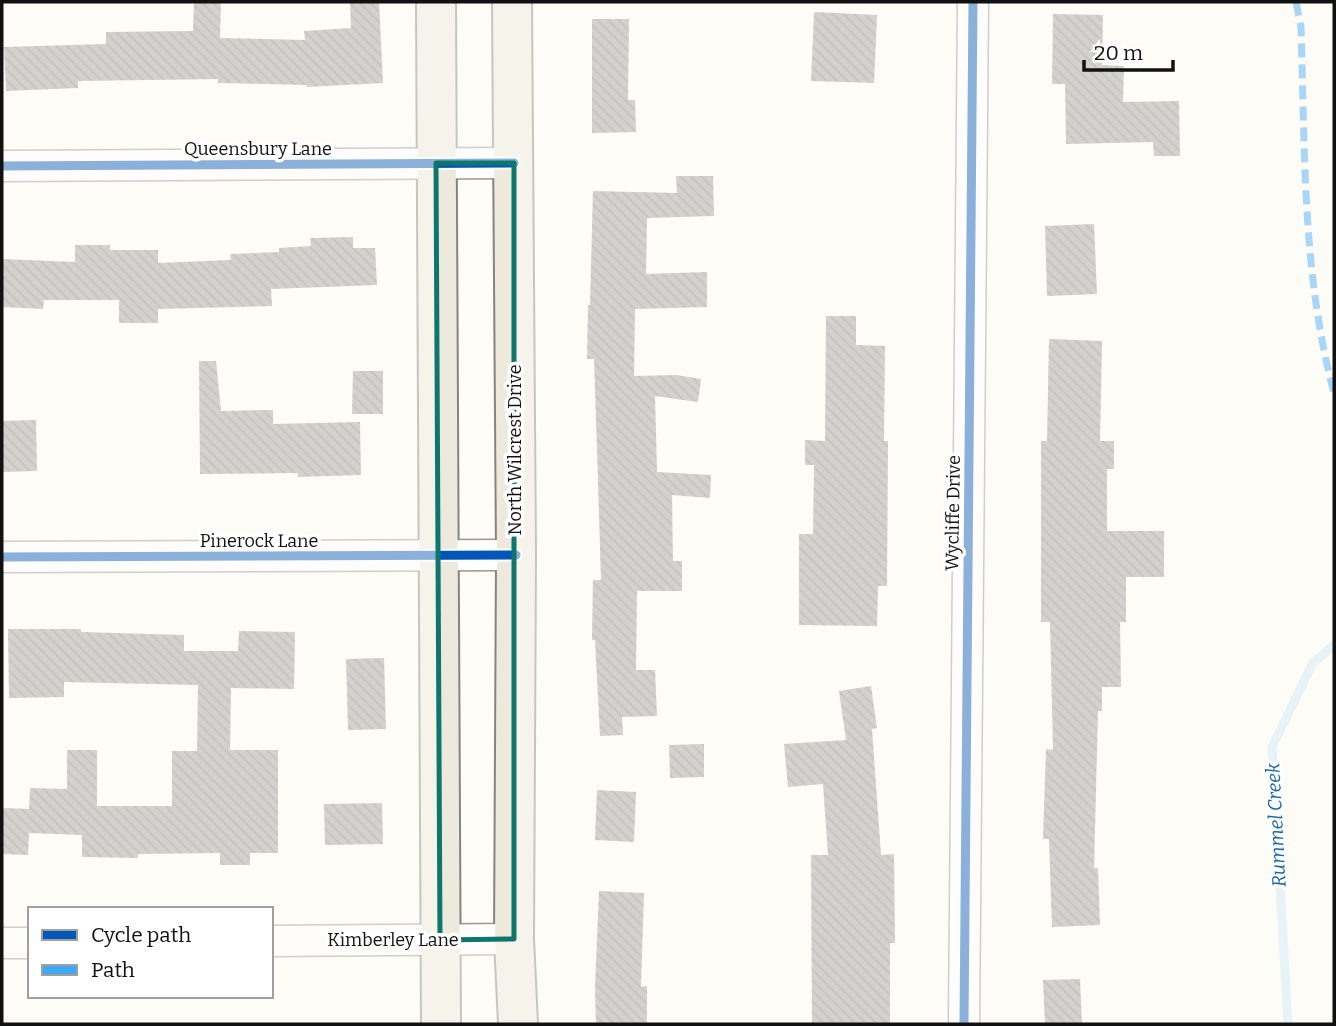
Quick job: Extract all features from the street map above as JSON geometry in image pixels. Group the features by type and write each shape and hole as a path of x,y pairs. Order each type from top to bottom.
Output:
{"main road":[{"path":"436,2 441,1024"},
{"name":"North Wilcrest Drive","path":"512,2 516,555 514,939 518,1024"}],"street":[{"name":"Wycliffe Drive","path":"964,1024 973,2"},
{"name":"Queensbury Lane","path":"2,166 514,163"},
{"name":"Pinerock Lane","path":"2,558 516,555"},
{"name":"Kimberley Lane","path":"273,941 514,939"},
{"path":"2,943 28,943"}],"highlighted area":[{"path":"436,163 514,163 514,939 440,940"}],"building":[{"path":"194,2 221,2 220,38 305,40 304,31 351,28 350,2 379,2 383,83 307,87 218,83 218,79 78,81 78,88 6,91 4,47 106,44 106,32 193,31"},
{"path":"814,12 877,15 874,83 811,81"},
{"path":"1053,14 1103,15 1102,65 1124,66 1123,102 1179,101 1180,156 1154,156 1153,142 1066,144 1065,84 1052,84"},
{"path":"592,19 629,19 628,100 635,100 636,132 592,133"},
{"path":"676,176 713,176 714,216 647,218 646,274 707,272 707,307 635,309 634,376 676,375 701,379 698,402 655,396 657,472 711,475 710,498 672,495 673,561 682,561 682,591 637,591 636,670 655,670 657,716 622,717 623,735 600,736 595,640 592,640 593,580 601,580 594,359 587,359 593,191 677,193"},
{"path":"1094,224 1097,294 1047,296 1045,226"},
{"path":"353,237 353,248 375,248 377,285 271,289 272,306 158,309 158,323 119,323 119,300 44,300 43,309 2,307 2,259 75,262 75,245 110,245 110,250 158,250 158,263 231,260 230,254 279,252 279,248 311,246 310,238"},
{"path":"826,316 856,316 856,345 885,346 884,441 888,441 887,586 878,586 877,626 799,625 799,534 813,534 814,465 805,465 805,440 825,441"},
{"path":"1049,339 1102,341 1100,441 1114,441 1114,469 1107,469 1107,531 1164,531 1164,577 1126,577 1126,622 1120,622 1121,687 1102,687 1102,711 1098,711 1094,868 1098,868 1100,925 1052,927 1049,839 1043,839 1046,749 1053,750 1050,622 1041,622 1041,441 1047,441"},
{"path":"199,361 216,361 221,411 273,410 273,424 360,422 361,475 298,477 298,473 200,474"},
{"path":"353,371 383,371 383,414 352,414"},
{"path":"36,420 37,471 2,472 2,421"},
{"path":"8,629 81,629 81,632 184,635 184,651 238,651 239,631 295,632 294,689 231,688 230,750 278,750 278,853 250,853 250,865 220,865 220,853 138,854 138,858 82,857 82,835 29,833 28,855 2,854 2,808 29,809 30,788 67,789 67,750 97,750 97,806 172,806 172,751 197,751 198,685 64,682 64,697 9,698"},
{"path":"384,658 386,729 348,730 346,659"},
{"path":"871,686 877,728 872,729 881,855 894,854 895,943 890,943 890,1024 812,1024 811,855 828,855 823,784 788,787 784,744 846,740 839,691"},
{"path":"704,744 704,777 670,778 669,745"},
{"path":"597,790 636,792 634,842 595,840"},
{"path":"382,803 383,844 325,845 324,804"},
{"path":"599,891 644,893 641,987 647,986 647,1024 596,1024"},
{"path":"1080,979 1082,1024 1045,1024 1043,980"}],"waterway":[{"name":"Rummel Creek","path":"1288,1024 1272,747 1313,663 1334,645"}],"marked path":[{"path":"1296,2 1301,27 1311,257 1316,303 1334,393"}],"cycle path":[{"path":"964,1024 973,2"},
{"path":"2,166 514,163"},
{"path":"2,557 516,555"}]}
